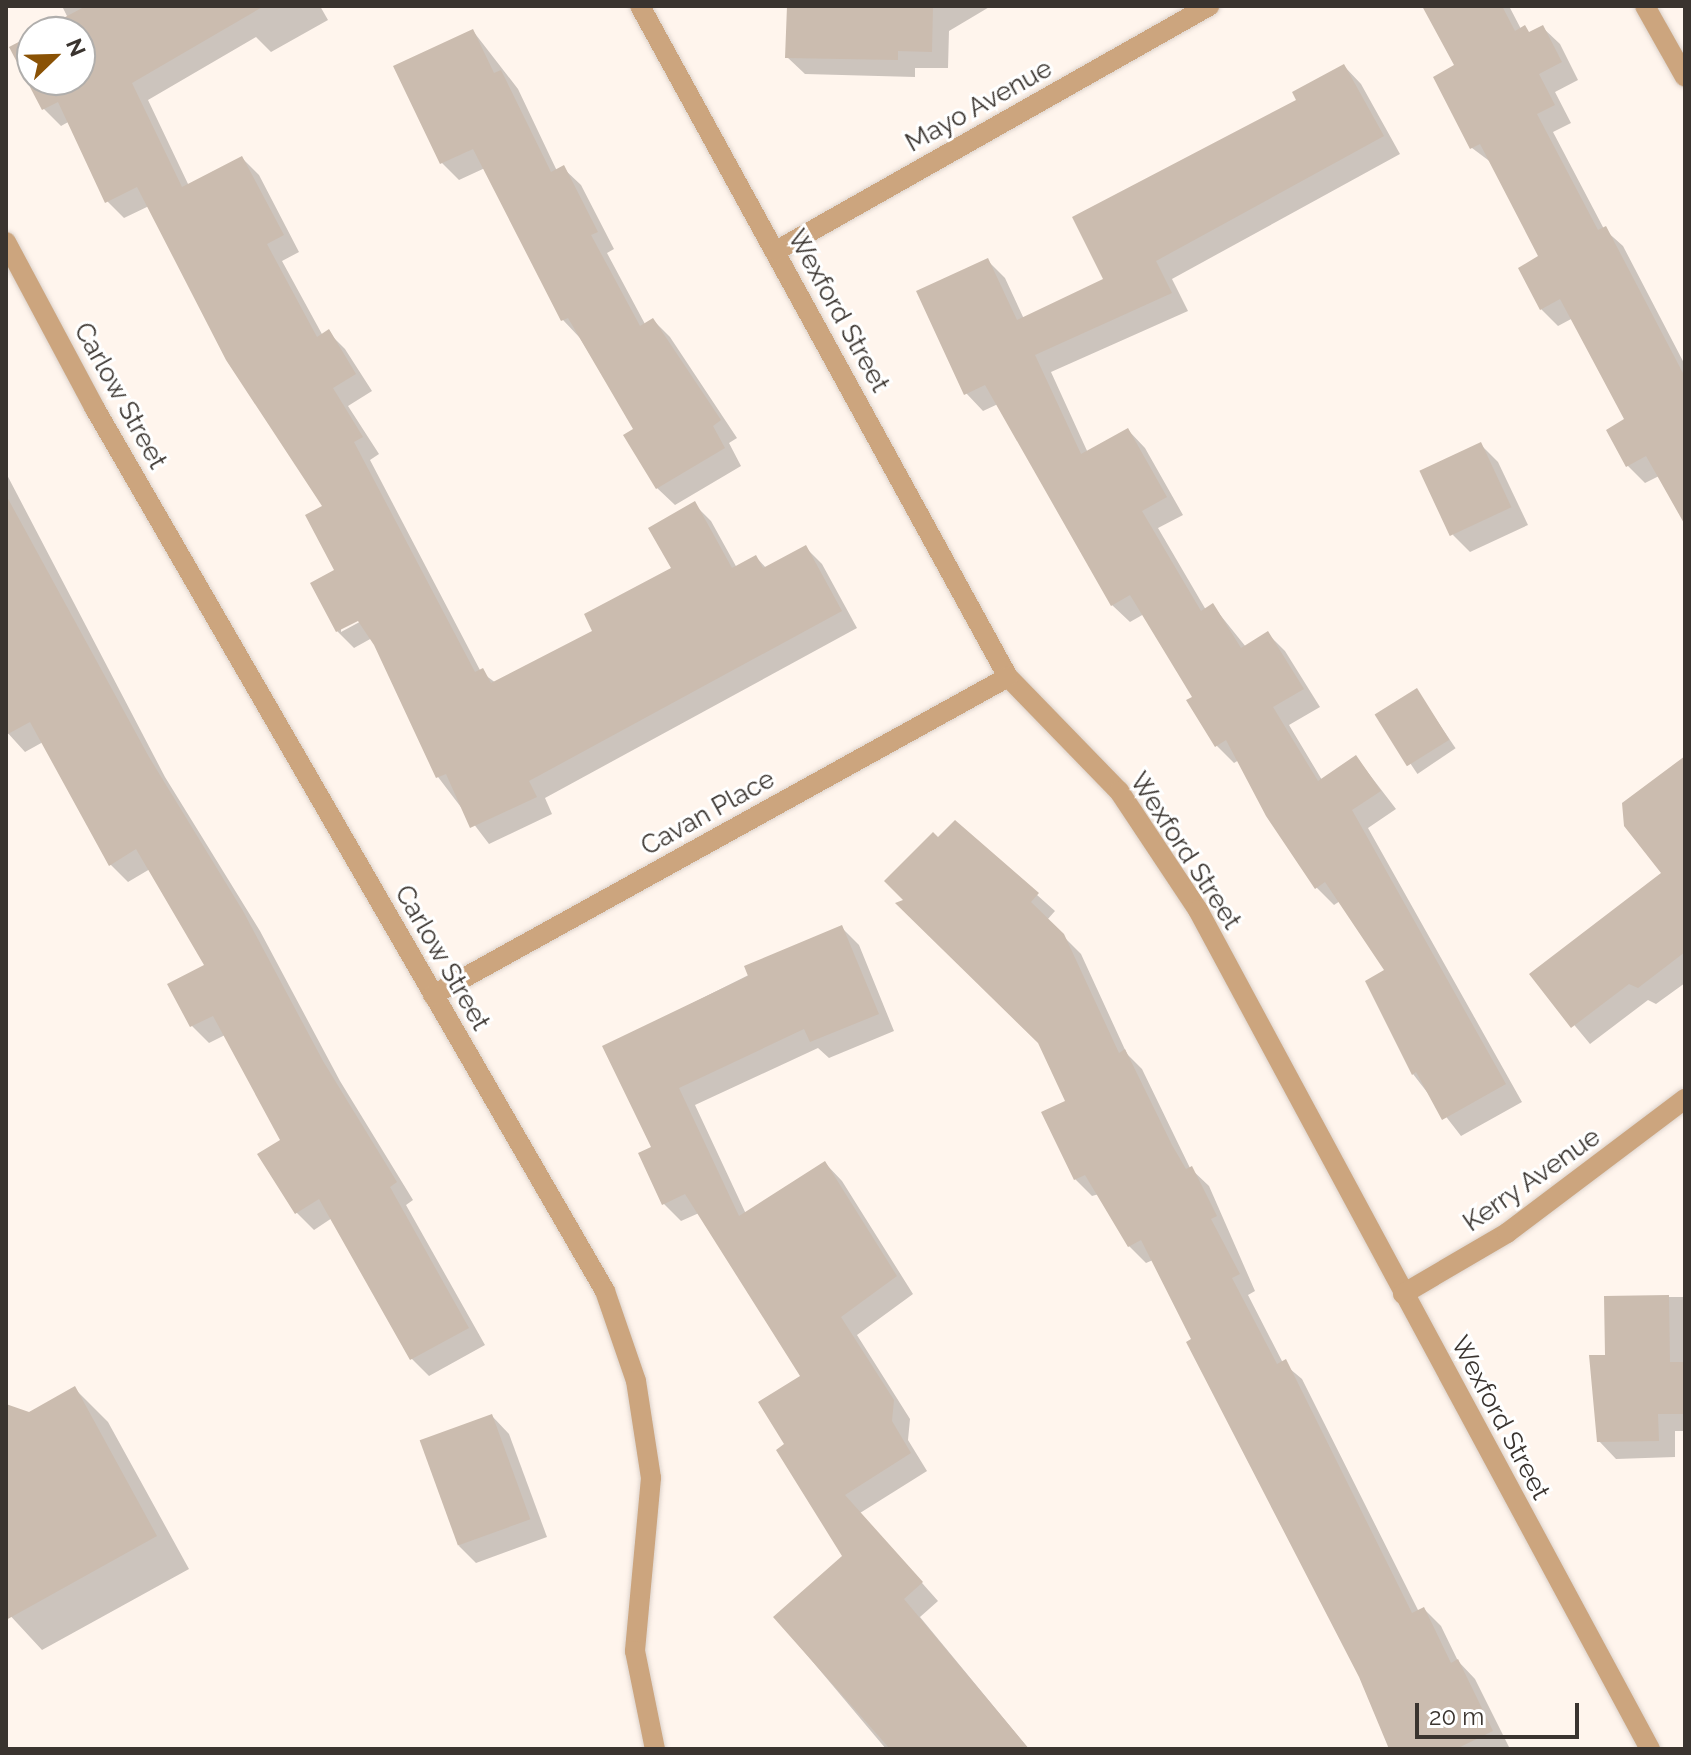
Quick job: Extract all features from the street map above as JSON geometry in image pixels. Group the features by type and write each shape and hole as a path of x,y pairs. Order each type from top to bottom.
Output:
{"street":[{"name":"Wexford Street","path":"640,6 1008,677 1119,791 1198,910 1650,1749"},
{"name":"Mayo Avenue","path":"776,251 1209,6"},
{"path":"1645,6 1685,77"},
{"name":"Carlow Street","path":"6,242 94,407 605,1291 636,1381 651,1478 635,1651 655,1749"},
{"name":"Cavan Place","path":"433,995 1008,677"},
{"name":"Kerry Avenue","path":"1403,1294 1507,1233 1685,1099"}],"building":[{"path":"86,6 264,6 132,83 182,187 242,156 284,235 267,244 317,337 329,329 356,374 333,388 363,437 354,442 475,672 483,668 491,683 592,631 584,614 671,568 648,528 695,501 732,568 756,555 763,568 806,545 842,611 529,781 537,797 470,828 446,774 436,778 374,645 358,621 336,632 310,583 334,570 305,515 322,506 226,360 137,187 105,203 58,102 42,110 35,96 96,96 96,16 67,16"},
{"path":"787,6 933,6 932,52 898,51 898,60 785,58"},
{"path":"1422,6 1502,6 1515,31 1525,25 1529,32 1543,25 1562,62 1539,74 1555,105 1537,114 1598,230 1606,226 1685,377 1685,525 1646,456 1626,467 1606,430 1624,419 1560,299 1540,310 1518,268 1538,256 1480,144 1470,149 1433,77 1454,65"},
{"path":"473,29 494,73 501,70 551,172 564,165 598,232 591,235 640,326 653,318 721,420 713,426 725,448 656,489 623,435 633,429 568,318 561,321 473,149 440,164 393,66"},
{"path":"16,43 16,60 9,47"},
{"path":"1344,64 1384,136 1156,261 1172,293 1035,355 1081,454 1128,428 1167,497 1142,511 1201,611 1213,603 1241,648 1268,631 1304,689 1273,707 1318,781 1356,755 1381,791 1352,810 1506,1084 1442,1120 1416,1072 1412,1075 1365,981 1384,970 1325,882 1315,889 1266,816 1226,740 1215,747 1186,700 1192,697 1130,595 1111,606 985,385 964,395 916,291 988,258 1017,320 1103,279 1072,217 1296,100 1292,92"},
{"path":"1481,442 1511,507 1450,536 1419,471"},
{"path":"6,495 149,757 243,911 323,1061 397,1182 390,1187 469,1328 410,1360 319,1199 295,1214 257,1154 280,1140 213,1016 190,1027 167,984 204,965 136,849 109,866 30,722 6,735"},
{"path":"1417,688 1449,740 1407,766 1375,714"},
{"path":"1685,756 1685,952 1638,988 1629,984 1571,1028 1529,974 1661,873 1624,826 1622,803"},
{"path":"955,820 1039,893 1031,902 1064,934 1119,1053 1125,1049 1172,1145 1186,1169 1192,1166 1217,1216 1211,1219 1240,1274 1232,1278 1277,1364 1286,1359 1412,1613 1424,1607 1451,1663 1458,1659 1493,1731 1456,1749 1389,1749 1359,1677 1186,1342 1191,1339 1141,1240 1128,1247 1085,1175 1074,1180 1041,1112 1065,1101 1038,1043 895,903 903,900 884,881 933,832 938,837"},
{"path":"842,925 879,1014 810,1042 804,1029 679,1088 739,1216 825,1161 897,1276 841,1317 894,1400 892,1421 911,1453 845,1495 923,1582 904,1599 1029,1749 890,1749 773,1617 842,1556 776,1450 784,1444 758,1402 800,1376 685,1194 662,1205 638,1153 651,1147 602,1046 748,976 744,966"},
{"path":"1669,1295 1670,1362 1685,1362 1685,1414 1658,1414 1659,1441 1597,1442 1589,1355 1605,1355 1604,1296"},
{"path":"75,1386 157,1536 6,1620 6,1404 29,1412"},
{"path":"492,1414 530,1519 458,1546 420,1440"}]}
